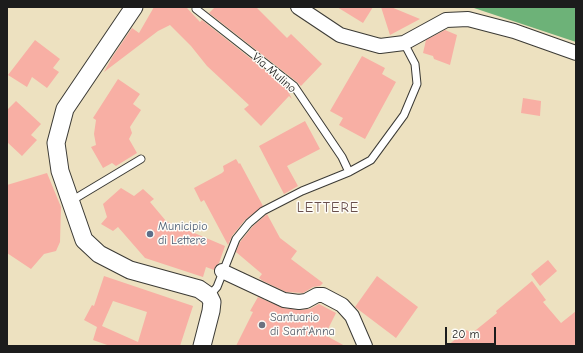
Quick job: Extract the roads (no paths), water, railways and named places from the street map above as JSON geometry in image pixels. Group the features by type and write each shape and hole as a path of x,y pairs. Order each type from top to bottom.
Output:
{"street":[{"path":"134,7 65,109 56,143 60,172 84,240 99,254 130,270 199,289 210,296 212,302 211,311 202,346"},
{"path":"298,7 340,34 380,46 404,44 446,20 468,19 514,31 576,53"},
{"path":"222,271 284,300 299,302 306,301 316,295 323,295 342,305 352,316 365,346"}],"lane":[{"name":"Via Mulino","path":"196,10 294,86 342,157 349,172"},
{"path":"210,296 217,287 222,271 236,239 249,223 263,211 349,172 371,160 404,115 417,84 415,64 404,44"},
{"path":"69,201 141,159"}],"place":[{"name":"Municipio di Lettere","path":"150,234"},
{"name":"Santuario di Sant'Anna","path":"262,325"}],"district":[{"name":"LETTERE","path":"328,208"}]}
